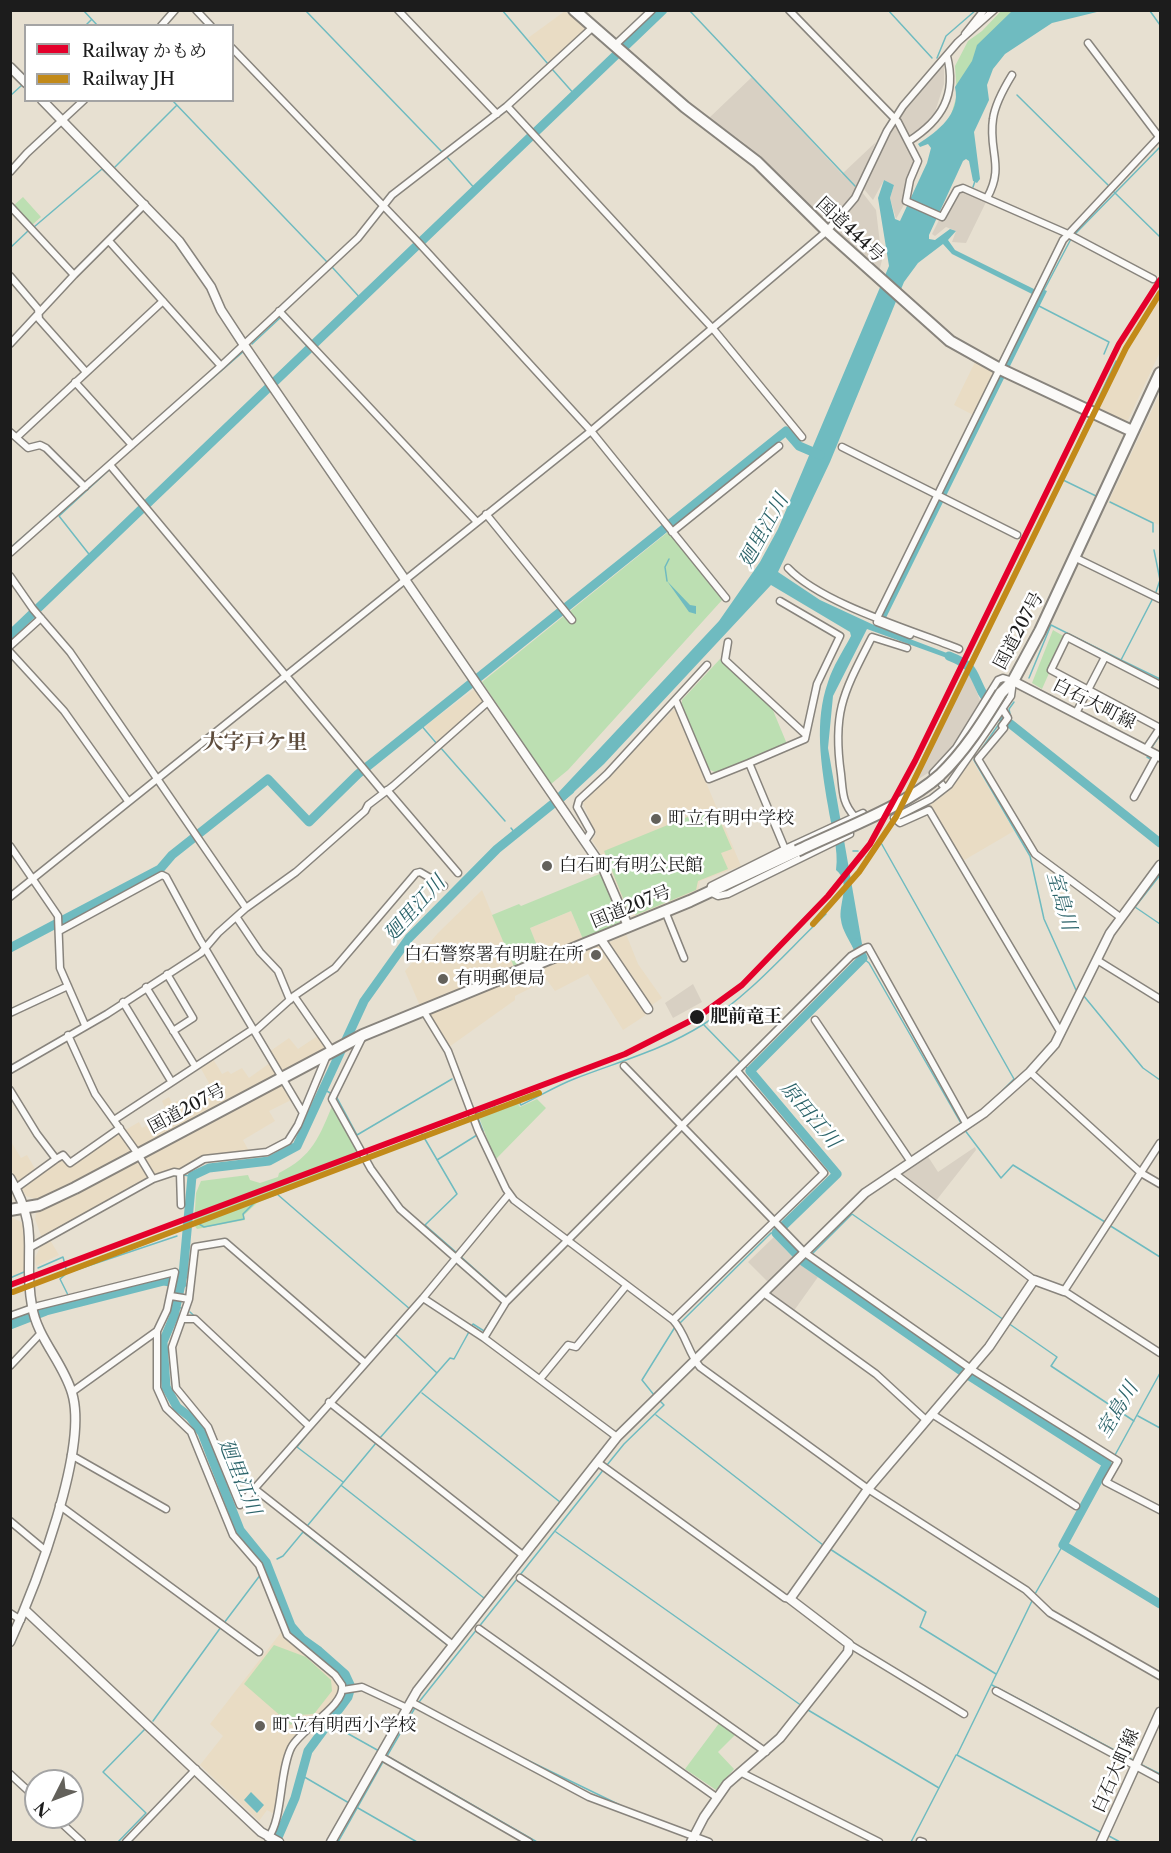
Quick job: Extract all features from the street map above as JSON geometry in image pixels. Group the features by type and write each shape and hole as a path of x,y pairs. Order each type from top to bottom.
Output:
{"highway":[{"name":"国道444号","path":"574,10 685,107 757,162 827,231 950,341 1005,371 1132,431"},
{"name":"国道207号","path":"10,1210 39,1205 363,1035 710,892 896,803 939,776 975,733 995,693 1013,681 1076,558 1132,431 1161,373"}],"street":[{"path":"163,24 175,10"},
{"path":"196,10 209,24"},
{"path":"398,10 497,114"},
{"path":"618,50 652,10"},
{"path":"789,10 894,119 909,141 918,161 910,180 906,201 942,217 960,188 1071,236 1153,279"},
{"path":"10,897 591,431 714,330 827,231 858,193 894,119 984,10"},
{"path":"964,37 994,10"},
{"path":"10,553 244,345 358,238 383,205 497,114 592,28"},
{"path":"877,620 938,495 1005,371 1039,289 1071,236 1160,137 1088,43"},
{"path":"234,50 420,244 591,431 726,598"},
{"path":"909,141 941,114 950,87 948,56"},
{"path":"10,67 24,81"},
{"path":"987,198 997,174 993,119 1011,75"},
{"path":"44,102 173,234 198,269 244,345 603,868 628,926"},
{"path":"10,172 82,102"},
{"path":"507,105 714,330 802,437"},
{"path":"10,344 74,275 145,204"},
{"path":"10,206 74,275"},
{"path":"109,240 221,366"},
{"path":"10,276 38,309 39,320 86,372"},
{"path":"17,437 163,302"},
{"path":"279,311 477,522"},
{"path":"75,382 132,445"},
{"path":"10,432 28,448 40,445 46,448 85,488"},
{"path":"669,528 779,446"},
{"path":"842,447 1017,535"},
{"path":"110,465 364,770 458,873"},
{"path":"486,514 572,620"},
{"path":"1076,558 1161,599"},
{"path":"788,568 823,592 877,620 959,649"},
{"path":"10,576 33,609 70,652 246,908"},
{"path":"676,701 709,779 801,741 805,734 817,684 840,636 780,601"},
{"path":"10,646 40,617"},
{"path":"885,623 910,635"},
{"path":"895,644 899,631"},
{"path":"855,817 845,806 836,740 843,692 872,637 907,648"},
{"path":"1146,749 1160,728 1051,670 1067,638 1161,685"},
{"path":"728,642 724,660 805,734"},
{"path":"10,652 64,711 128,801"},
{"path":"1076,713 1105,657"},
{"path":"585,841 591,832 577,803 676,701 707,665"},
{"path":"1013,681 1011,696 1003,710 949,785 931,799 895,816 895,820 900,823 929,810 1061,1033"},
{"name":"白石大町線","path":"1013,681 1146,749 1156,758"},
{"path":"944,787 933,773 956,748 982,706 995,693"},
{"path":"10,1070 207,949 218,933 246,908 296,872 365,811 368,805 489,701"},
{"path":"1003,710 1008,718 1002,726 1004,728 978,759 1035,854 1120,917"},
{"path":"1134,797 1156,758"},
{"path":"748,763 785,849"},
{"path":"850,834 728,894 718,896 710,892 711,886 863,813"},
{"path":"10,846 58,916 58,961 86,1025"},
{"path":"331,1842 413,1705 453,1645 524,1556 603,1466 617,1437 795,1263 808,1255 865,1193 964,1126 1045,1057 1061,1033 1120,917 1161,865"},
{"path":"114,1120 171,1081 254,1030 292,998 335,968 416,873 420,872 444,886"},
{"path":"59,926 162,874 176,894 303,1113"},
{"path":"665,911 684,958"},
{"path":"179,1175 204,1159 267,1152 278,1148 292,1136 329,1053 329,1045 292,998 278,971 260,952 237,918"},
{"path":"600,938 648,1009"},
{"path":"484,1338 505,1301 851,956 868,947 964,1126"},
{"path":"1097,960 1161,999"},
{"path":"167,974 193,1018 173,1031"},
{"path":"10,1013 68,986"},
{"path":"146,987 195,1066"},
{"path":"123,1002 171,1081"},
{"path":"423,1010 448,1051 470,1110 509,1194 676,1324 696,1362 868,1489 1033,1598 1050,1613 1161,1676"},
{"path":"815,1020 910,1162"},
{"path":"68,1035 83,1071 153,1179"},
{"path":"363,1035 334,1095 348,1130 396,1205 458,1255 505,1301"},
{"path":"624,1066 786,1235 808,1255 970,1370 1118,1461 1106,1482 1161,1510"},
{"path":"676,1324 824,1173 741,1067"},
{"path":"1030,1072 1141,1173 1161,1184"},
{"path":"10,1090 37,1134 56,1159"},
{"path":"16,1188 63,1155 70,1163 120,1128"},
{"path":"1064,1291 1161,1143"},
{"path":"31,1247 153,1179 174,1172 179,1175"},
{"path":"894,1173 1034,1280 1064,1291 1161,1353"},
{"path":"179,1175 181,1205"},
{"path":"10,1178 26,1208 31,1247 32,1308 41,1333 72,1392 76,1413 71,1455 46,1551 25,1610 10,1642"},
{"path":"365,1363 225,1242 195,1246 189,1299 172,1347 176,1388 208,1427 240,1505 423,1298 509,1194"},
{"path":"10,1316 69,1298 175,1272 171,1296 157,1331 155,1367 161,1397 166,1408 191,1432 233,1535 254,1557 287,1635 335,1675 343,1690"},
{"path":"790,1599 868,1489 963,1379 1034,1280"},
{"path":"540,1379 568,1345 576,1347 626,1286"},
{"path":"765,1294 876,1374 929,1417 1076,1506"},
{"path":"171,1296 189,1299"},
{"path":"423,1298 484,1338 617,1437"},
{"path":"182,1319 195,1318 310,1424"},
{"path":"72,1392 157,1331"},
{"path":"10,1366 41,1333"},
{"path":"329,1402 524,1556"},
{"path":"71,1455 166,1509"},
{"path":"603,1466 785,1598 790,1599 849,1644 964,1714"},
{"path":"255,1490 453,1645"},
{"path":"59,1505 259,1652"},
{"path":"10,1521 46,1551"},
{"path":"520,1578 766,1752"},
{"path":"25,1610 271,1840 290,1749 305,1730 335,1705 343,1690 357,1687 413,1705 589,1797 693,1838 709,1842"},
{"path":"10,1613 21,1620"},
{"path":"479,1629 716,1797"},
{"path":"693,1838 716,1797 740,1772 766,1752 848,1652 849,1644"},
{"path":"996,1691 1161,1779"},
{"name":"白石大町線","path":"1101,1842 1161,1712"},
{"path":"383,1756 529,1842"},
{"path":"126,1842 196,1769"},
{"path":"740,1772 879,1842"},
{"path":"10,1774 24,1787"},
{"path":"68,1829 82,1842"}],"shaded area":[{"path":"565,11 588,29 550,64 528,38"},
{"path":"944,63 944,84 935,112 921,128 909,135 897,117"},
{"path":"752,77 842,174 876,142 853,196 829,226 743,142 709,118"},
{"path":"893,124 896,124 916,161 903,201 905,203 896,219 890,198 894,185 884,180 873,200 863,188"},
{"path":"963,189 987,200 966,243 952,242 956,231 946,227 935,236 932,234 940,218 944,220 959,191"},
{"path":"862,192 876,210 882,260 879,272 833,229"},
{"path":"1160,286 1160,352 1128,420 1122,422 1091,407 1121,346"},
{"path":"976,360 997,371 975,416 954,405"},
{"path":"1160,393 1160,518 1159,525 1108,503"},
{"path":"965,669 969,672 981,703 944,758 928,773 909,785"},
{"path":"476,688 485,701 438,743 425,726"},
{"name":"町立有明中学校","path":"675,708 741,866 700,881 698,891 634,918 625,906 609,866 592,840 596,835 583,803"},
{"path":"972,760 1014,831 961,862 929,806 950,790"},
{"path":"482,890 514,967 420,1006 405,971 438,933"},
{"path":"571,911 583,939 541,956 530,928"},
{"path":"626,934 638,964 662,998 649,1007 608,943"},
{"path":"598,944 646,1015 623,1030 588,974 555,991 547,980 515,996 515,1000 449,1047 427,1013"},
{"path":"693,984 702,1002 673,1018 665,1003"},
{"path":"319,1035 328,1048 102,1170 38,1200 26,1196 11,1170 10,1140 21,1158 27,1155 38,1174 63,1157 70,1164 119,1130 122,1132 139,1122 142,1128 155,1121 153,1118 166,1110 162,1101 169,1097 172,1103 207,1089 209,1083 199,1065 212,1057 222,1074 228,1071 231,1074 242,1068 249,1078 274,1060 269,1052 289,1038 298,1049"},
{"path":"284,1082 293,1099 269,1111 275,1121 243,1140 250,1153 203,1158 179,1173 154,1180 132,1191 50,1240 59,1255 36,1266 35,1258 43,1241 35,1219 36,1213"},
{"path":"975,1147 976,1150 935,1202 900,1176 900,1173 927,1155 938,1172"},
{"path":"11,1217 23,1223 25,1271 11,1277"},
{"path":"774,1237 798,1263 818,1277 793,1312 763,1290 769,1283 748,1262"},
{"name":"町立有明西小学校","path":"282,1631 289,1641 334,1676 339,1683 339,1694 334,1704 304,1728 283,1763 274,1814 267,1810 259,1821 200,1765 223,1736 210,1724"}],"green space":[{"path":"1001,11 1033,11 950,118 957,95 955,66 968,41 982,31"},
{"path":"23,197 41,217 31,226 13,206"},
{"path":"668,532 723,599 568,770 551,784 482,682"},
{"path":"1053,630 1065,637 1042,689 1032,683"},
{"path":"720,659 772,708 787,744 717,773 708,769 682,706 682,700"},
{"path":"707,809 713,824 720,821 732,849 721,853 728,869 698,881 696,890 636,915 627,908 604,851"},
{"path":"602,873 622,922 583,939 571,911 530,928 541,956 514,967 492,915 519,904 521,906"},
{"path":"537,1099 546,1108 495,1160 478,1114 493,1106 496,1112 518,1103 520,1107"},
{"path":"333,1104 363,1161 257,1203 244,1215 245,1220 197,1229 194,1225 196,1193 201,1181 248,1175 250,1180 260,1183 278,1177 279,1173 300,1160 314,1144"},
{"path":"274,1645 306,1657 331,1680 332,1691 314,1714 299,1715 291,1725 244,1684"},
{"path":"720,1722 736,1734 718,1752 734,1769 716,1790 685,1769"}],"water":[{"path":"1012,11 1101,11 1052,23 1005,54 993,69 987,85 989,100 974,132 980,179 977,183 973,181 969,161 966,159 963,161 929,235 929,239 935,240 950,229 956,231 948,240 955,250 1040,292 1042,289 1047,291 881,628 960,658 958,662 867,629 833,696 828,748 862,944 854,950 844,932 841,920 844,887 841,875 836,870 836,846 825,790 820,743 821,712 828,682 851,636 850,632 771,585 604,764 563,802 557,794 719,621 760,562 778,529 889,266 878,198 884,180 894,185 890,198 895,219 900,221 927,163 931,148 928,144 920,147 918,144 940,127 951,113 955,105 955,87 972,61 977,45","holes":["943,244 952,254 1038,297 876,626 820,600 778,572 830,462 904,282 918,263"]},
{"path":"667,581 690,605 696,606 696,614 689,612"},
{"path":"251,1792 264,1805 257,1813 244,1800"}],"waterway":[{"path":"83,10 96,24"},
{"path":"305,10 442,152"},
{"path":"502,10 548,64"},
{"path":"10,635 663,10"},
{"path":"689,10 855,186"},
{"path":"888,10 932,58"},
{"path":"937,58 946,36 976,10"},
{"path":"1150,11 1160,25"},
{"path":"87,24 91,20"},
{"path":"552,69 575,95"},
{"path":"10,96 22,85"},
{"path":"1017,95 1108,185"},
{"path":"174,102 327,262"},
{"path":"115,167 176,106"},
{"path":"1075,234 1160,147"},
{"path":"447,157 476,190"},
{"path":"34,227 102,169 126,192"},
{"path":"973,187 975,181"},
{"path":"1112,190 1160,237"},
{"path":"10,248 29,230"},
{"path":"1043,292 1072,237"},
{"path":"172,239 194,270"},
{"path":"332,267 362,300"},
{"path":"1039,306 1109,342 1104,354"},
{"path":"252,344 281,317"},
{"path":"294,332 310,349"},
{"path":"191,397 244,351"},
{"path":"1095,406 1116,361"},
{"path":"1088,420 1061,479 1096,496"},
{"path":"10,948 160,869 172,855 268,779 309,822 358,774 786,431 799,446 820,455"},
{"path":"113,466 134,447"},
{"path":"92,558 59,516 109,470"},
{"path":"973,659 1061,479"},
{"path":"1110,502 1153,523 1153,532"},
{"path":"10,548 39,523"},
{"path":"1154,550 1160,580 1156,592"},
{"path":"667,581 665,567 669,559"},
{"path":"1152,600 1121,660 1160,679"},
{"path":"1029,678 1051,625 1121,660"},
{"name":"室島川","path":"949,656 968,666 984,695 1003,718 1160,843"},
{"path":"1010,714 1009,709 1014,702"},
{"name":"室島川","path":"1003,718 974,760 1030,856 1044,919 1076,990"},
{"path":"420,724 437,744"},
{"path":"1152,747 1160,735"},
{"path":"440,747 505,821"},
{"path":"1147,757 1152,760"},
{"name":"廻里江川","path":"276,1842 295,1798 308,1751 348,1697 351,1687 345,1674 302,1639 291,1626 266,1562 240,1530 202,1433 190,1417 177,1407 166,1387 163,1342 174,1316 183,1275 192,1176 209,1168 269,1161 297,1146 364,1001 409,938 497,849 570,790"},
{"path":"511,828 515,833"},
{"path":"866,857 868,859 880,841 1014,1079 1002,1091"},
{"path":"853,851 858,851"},
{"path":"858,874 868,859"},
{"path":"1160,875 1135,907 1160,924"},
{"path":"481,1132 483,1131 476,1113 494,1105 496,1110 518,1100 521,1105 567,1082 656,1049 704,1024 753,986 826,914"},
{"name":"原田江川","path":"856,943 863,958 750,1071 837,1174 776,1233 804,1262 960,1370 1107,1464 1063,1545 1160,1604"},
{"path":"863,958 869,963 962,1125"},
{"name":"室島川","path":"1083,995 1143,1068 1160,1080"},
{"path":"704,1025 740,1062"},
{"name":"原田江川","path":"745,1066 750,1071"},
{"path":"336,1096 357,1135 452,1079"},
{"path":"325,1090 332,1094"},
{"path":"964,1129 1001,1178 1013,1165 1105,1222"},
{"path":"422,1134 457,1194 425,1225 457,1253"},
{"path":"437,1160 477,1135"},
{"path":"277,1194 360,1161"},
{"path":"167,1177 177,1175"},
{"path":"182,1175 192,1176"},
{"path":"199,1224 204,1227 244,1219 243,1214 255,1202 277,1194 411,1310"},
{"path":"811,1255 852,1214 1004,1320"},
{"path":"1109,1225 1160,1257"},
{"path":"679,1324 771,1233 776,1233"},
{"path":"69,1297 60,1279 67,1273 177,1236"},
{"path":"460,1256 506,1297"},
{"path":"38,1268 63,1257 67,1273"},
{"path":"10,1278 24,1272"},
{"path":"10,1325 46,1311 164,1281 182,1284"},
{"name":"廻里江川","path":"177,1307 181,1308"},
{"path":"190,1312 310,1422"},
{"path":"413,1314 395,1334 437,1373"},
{"path":"472,1326 473,1324 484,1331 493,1317"},
{"path":"1008,1323 1057,1357 1051,1366 1134,1421"},
{"path":"654,1395 642,1380 675,1327"},
{"path":"379,1439 450,1358 454,1359 470,1330"},
{"name":"室島川","path":"1115,1455 1160,1373"},
{"path":"422,1393 560,1502"},
{"path":"607,1465 624,1444 664,1405 660,1401"},
{"path":"656,1415 823,1545"},
{"path":"1138,1416 1160,1428"},
{"path":"312,1428 297,1447 343,1482"},
{"path":"308,1525 376,1443"},
{"name":"室島川","path":"1107,1464 1112,1459"},
{"path":"520,1575 604,1469"},
{"path":"342,1486 484,1598"},
{"path":"303,1532 446,1644"},
{"path":"277,1559 283,1556 303,1532"},
{"path":"556,1532 802,1706"},
{"path":"1035,1594 1063,1545"},
{"path":"830,1549 926,1612 920,1627 996,1674"},
{"name":"廻里江川","path":"265,1572 270,1570"},
{"path":"224,1623 261,1574"},
{"path":"419,1702 517,1579"},
{"path":"1032,1601 957,1755 1100,1832"},
{"path":"153,1721 221,1627"},
{"path":"992,1685 1133,1760"},
{"path":"416,1706 387,1756 537,1842"},
{"path":"808,1710 939,1788"},
{"path":"329,1723 379,1751"},
{"path":"118,1842 146,1813 103,1772 145,1729"},
{"path":"649,1746 714,1792"},
{"path":"911,1842 956,1755"},
{"path":"525,1759 626,1808"},
{"path":"338,1842 383,1762"},
{"path":"1140,1764 1160,1774"},
{"path":"301,1775 349,1803"},
{"path":"358,1808 417,1842"},
{"path":"1109,1836 1120,1842"}],"rail line":[{"name":"かもめ","path":"10,1285 625,1054 698,1017 742,985 828,896 870,844 915,761 1119,344 1160,280"},
{"name":"JH","path":"813,924 859,872 896,817 1126,348 1160,293"},
{"name":"JH","path":"13,1292 539,1093"}],"place":[{"name":"町立有明中学校","path":"656,819"},
{"name":"白石町有明公民館","path":"547,866"},
{"name":"白石警察署有明駐在所","path":"596,955"},
{"name":"有明郵便局","path":"443,979"},
{"name":"肥前竜王","path":"697,1017"},
{"name":"町立有明西小学校","path":"260,1726"}],"district":[{"name":"大字戸ケ里","path":"255,743"}]}
